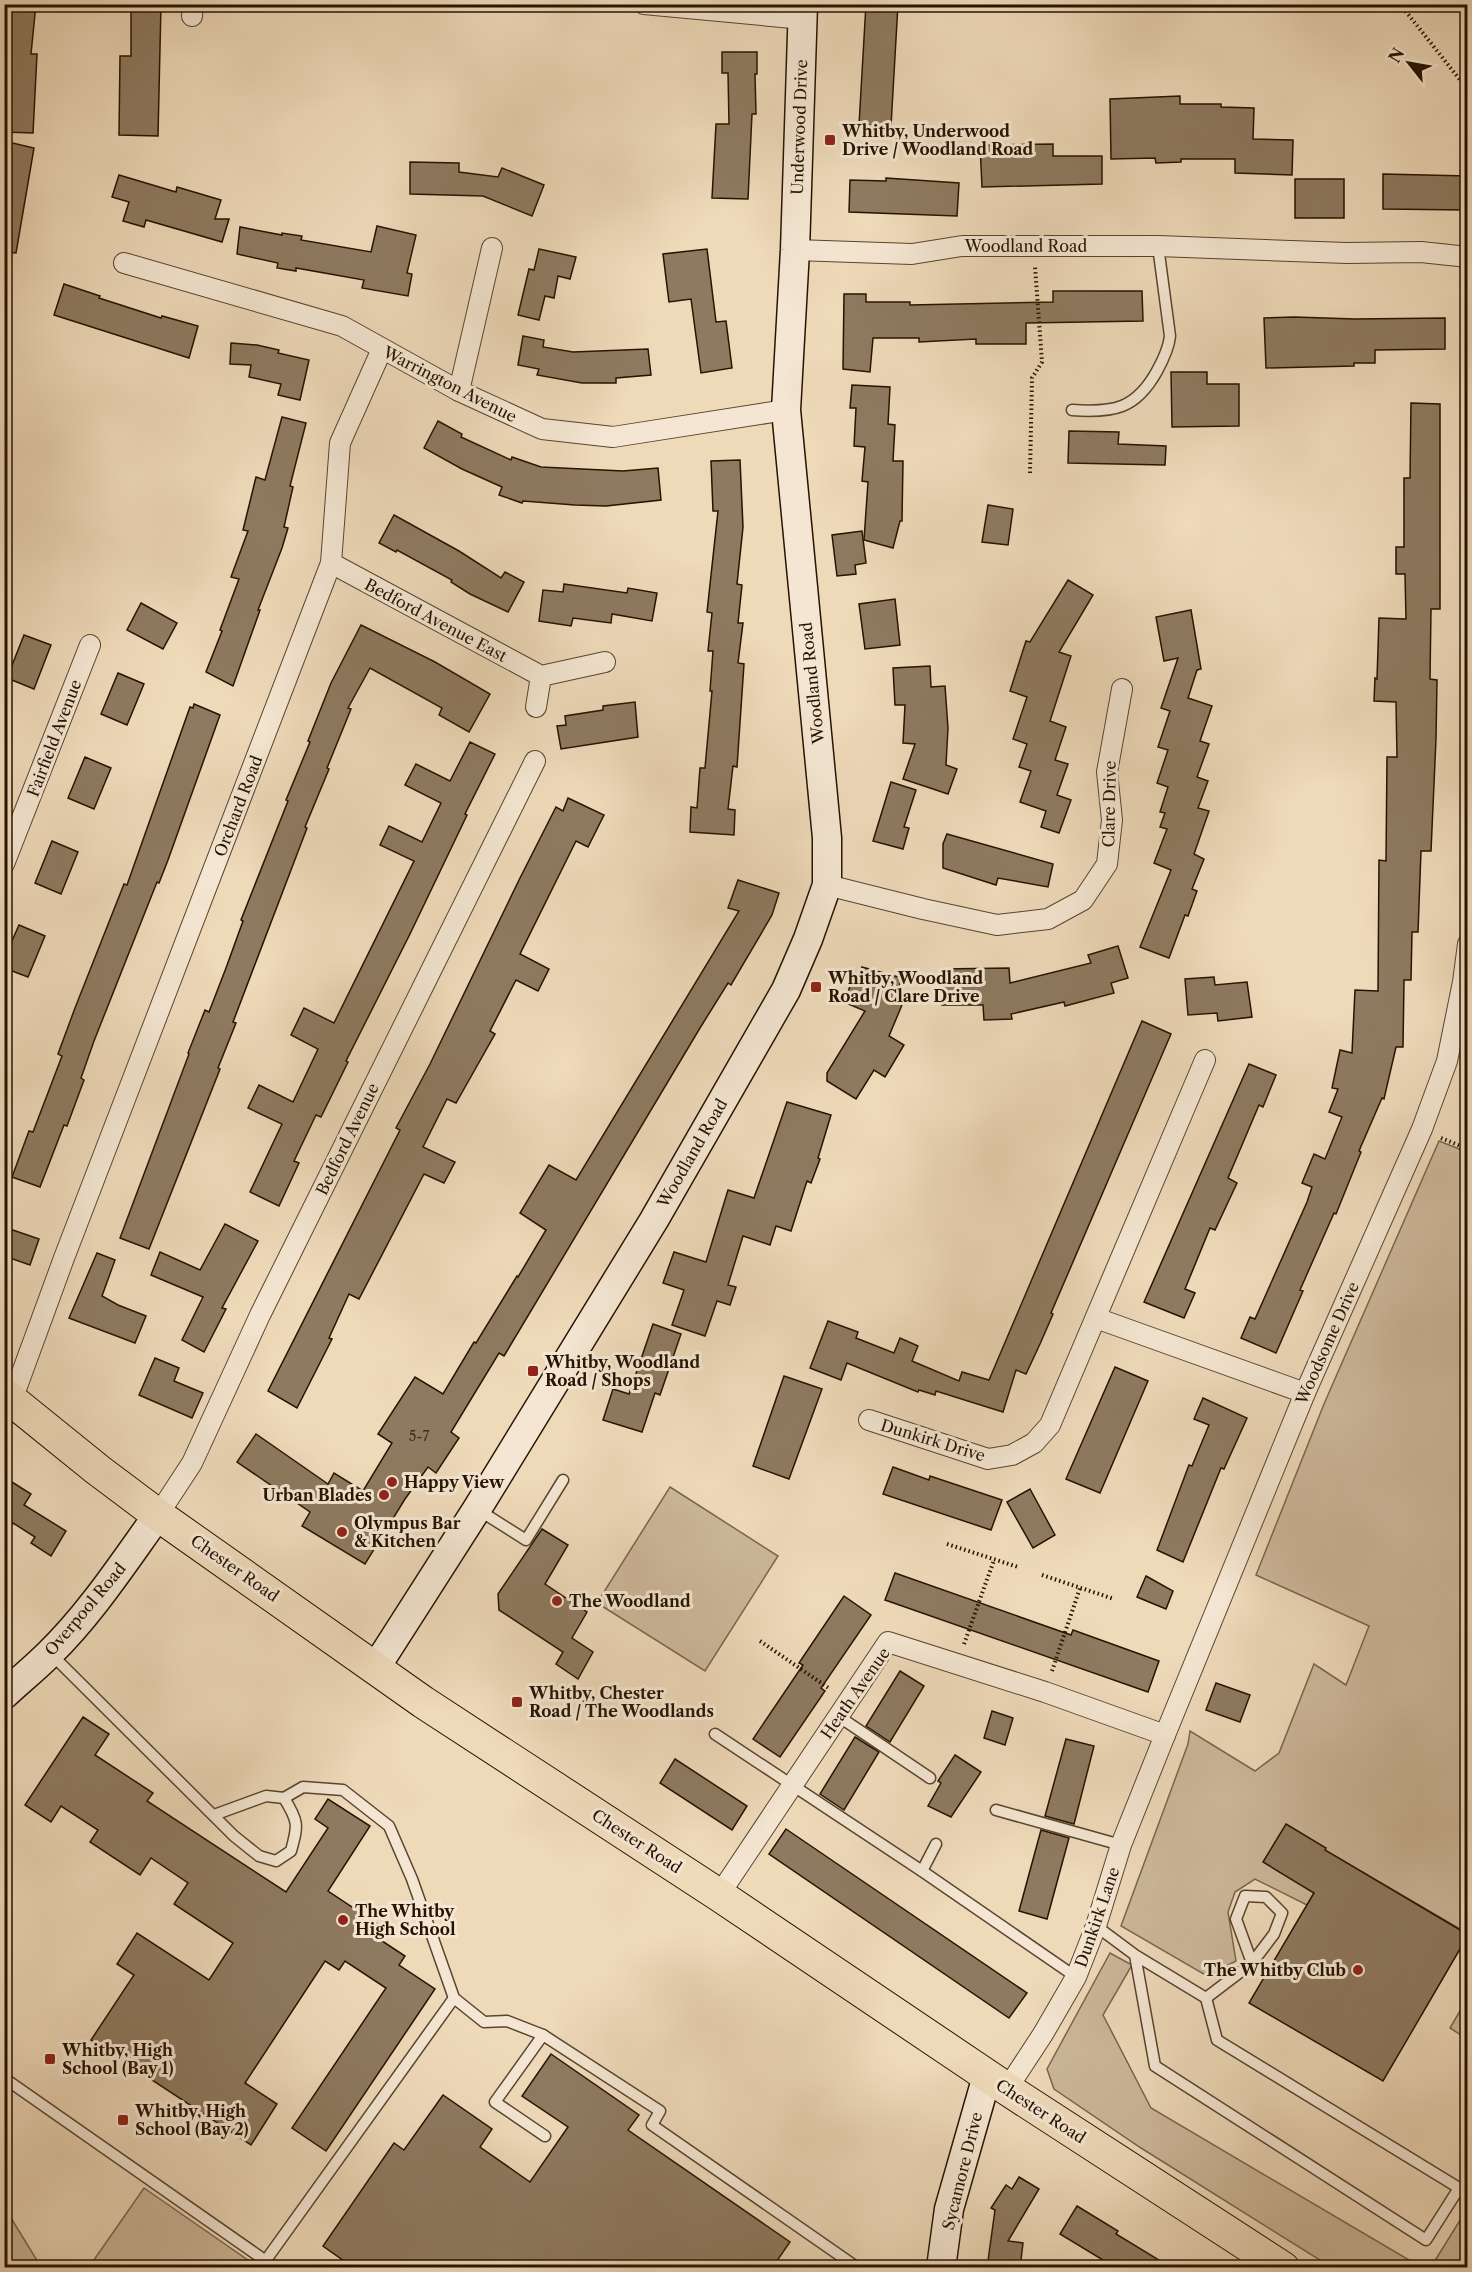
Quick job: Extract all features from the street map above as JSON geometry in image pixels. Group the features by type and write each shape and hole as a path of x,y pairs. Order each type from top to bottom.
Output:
{"main road":[{"name":"Chester Road","path":"8,1397 158,1515 423,1702 719,1895 997,2082 1283,2268"}],"street":[{"path":"644,4 803,12"},
{"name":"Underwood Drive","path":"795,250 803,12"},
{"name":"Woodland Road","path":"376,1667 477,1509 654,1220 786,990 808,939 827,885 825,815 786,410 795,250 912,254 962,246 1158,246 1347,253 1420,252 1467,257"},
{"path":"459,391 492,248"},
{"name":"Warrington Avenue","path":"124,263 332,323 459,391 542,429 613,437 786,410"},
{"name":"Orchard Road","path":"8,1397 64,1258 331,563 340,443 382,349"},
{"name":"Bedford Avenue East","path":"331,563 540,676"},
{"name":"Fairfield Avenue","path":"4,864 90,645"},
{"path":"536,707 540,676 605,662"},
{"name":"Clare Drive","path":"827,885 997,925 1048,919 1083,900 1107,864 1112,820 1107,772 1122,688"},
{"name":"Bedford Avenue","path":"158,1515 192,1463 260,1315 535,761"},
{"name":"Woodsome Drive","path":"1165,1736 1305,1394 1422,1129 1447,1060 1465,982 1467,944"},
{"name":"Dunkirk Drive","path":"869,1420 988,1459 1012,1455 1034,1443 1050,1425 1205,1060"},
{"path":"1096,1318 1305,1394"},
{"name":"Overpool Road","path":"4,1695 50,1653 109,1583 158,1515"},
{"name":"Heath Avenue","path":"719,1895 888,1642 1045,1692 1165,1736"},
{"name":"Dunkirk Lane","path":"997,2082 1043,2034 1076,1977 1096,1926 1121,1845 1165,1736"},
{"name":"Sycamore Drive","path":"941,2268 949,2209 997,2082"}],"lane":[{"path":"1072,410 1117,409 1128,404 1148,387 1162,362 1170,336 1158,246"},
{"path":"477,1509 526,1540 563,1480"},
{"path":"50,1653 234,1836 259,1856 276,1862 291,1851 297,1827 293,1813 284,1797"},
{"path":"843,1709 930,1778"},
{"path":"715,1734 922,1871 1076,1977"},
{"path":"214,1815 266,1796 284,1797 303,1787 343,1790 389,1827 412,1879 454,1998 484,2022 507,2021 543,2036 660,2111 652,2124 858,2268"},
{"path":"996,1810 1121,1845"},
{"path":"922,1871 936,1844"},
{"path":"1206,1998 1252,1963 1274,1934 1281,1913 1266,1897 1245,1896 1236,1919 1252,1963"},
{"path":"1096,1926 1135,1955 1206,1998 1217,2040 1459,2187 1426,2240 1155,2066 1135,1955"},
{"path":"266,2260 454,1998"},
{"path":"543,2036 495,2102 545,2136"},
{"path":"4,2078 276,2268"}],"path":[{"path":"1400,4 1467,90"},
{"path":"1030,473 1032,378 1042,362 1034,245"},
{"path":"947,1544 1018,1567"},
{"path":"957,1665 994,1560"},
{"path":"1042,1575 1114,1599"},
{"path":"1045,1692 1080,1588"},
{"path":"760,1641 843,1709"}],"shaded area":[{"path":"1439,1141 1467,1152 1467,1933 1335,1856 1307,1905 1255,1879 1235,1892 1228,1912 1236,1961 1207,1976 1121,1926 1188,1744 1190,1731 1255,1771 1279,1753 1314,1664 1346,1685 1369,1626 1256,1575 1324,1404"},
{"path":"670,1487 778,1556 705,1671 597,1603"},
{"path":"1110,1953 1132,1965 1103,2015 1151,2108 1421,2267 1331,2267 1141,2148 1054,2089 1047,2069"},
{"path":"1467,1999 1468,2039 1450,2028"},
{"path":"144,2188 258,2267 89,2267"},
{"path":"5,2208 41,2267 5,2267"},
{"path":"1467,2209 1467,2267 1431,2267"}],"building":[{"path":"4,4 36,4 31,54 37,54 33,133 4,132"},
{"path":"131,4 161,4 158,136 119,135 120,56 131,56"},
{"path":"866,4 898,4 891,126 859,125"},
{"path":"722,52 757,52 756,114 752,114 748,199 712,198 716,124 729,124 728,73 722,73"},
{"path":"1180,96 1180,104 1221,104 1221,107 1254,108 1253,139 1293,140 1292,175 1235,173 1235,159 1181,159 1181,162 1156,163 1155,158 1111,159 1110,99"},
{"path":"4,141 34,148 16,253 4,252"},
{"path":"1053,144 1053,156 1102,156 1102,184 982,187 980,145"},
{"path":"410,162 459,163 459,172 498,177 502,168 544,185 532,216 483,196 410,194"},
{"path":"1383,174 1467,176 1467,210 1383,209"},
{"path":"119,175 176,192 177,187 221,200 215,219 229,219 222,242 146,220 144,227 123,221 129,202 112,197"},
{"path":"886,178 959,183 957,216 849,212 850,180 886,181"},
{"path":"1295,179 1344,179 1344,218 1295,218"},
{"path":"377,226 416,235 407,273 412,274 408,296 362,288 364,280 296,268 296,271 277,268 278,263 237,254 240,227 282,235 282,233 302,236 301,240 371,252"},
{"path":"539,249 576,257 570,279 558,276 554,298 545,296 539,320 518,315 529,269 534,270"},
{"path":"707,249 716,322 726,321 732,368 701,373 691,299 669,302 663,254"},
{"path":"64,284 161,318 162,316 198,326 189,358 54,315"},
{"path":"1053,291 1142,291 1143,321 1026,323 1026,344 976,344 976,339 919,342 919,338 873,338 870,372 843,369 844,294 866,294 866,302 910,302 910,305 1053,302"},
{"path":"1264,318 1445,318 1445,349 1375,350 1375,363 1354,363 1354,366 1266,368"},
{"path":"523,336 544,340 543,347 573,352 648,349 651,375 616,378 616,383 582,383 537,375 539,369 518,365"},
{"path":"231,343 257,345 279,350 278,353 309,360 300,400 278,395 281,384 249,377 251,365 230,364"},
{"path":"1171,372 1207,372 1207,384 1239,384 1239,426 1172,427"},
{"path":"852,385 890,387 888,424 895,425 893,461 903,461 902,521 900,521 893,548 864,540 868,482 862,481 865,447 854,446 856,408 850,408"},
{"path":"1411,403 1440,404 1440,609 1431,609 1430,679 1437,680 1431,851 1421,851 1418,932 1412,932 1411,980 1404,980 1403,1047 1396,1047 1384,1099 1382,1098 1359,1151 1361,1152 1336,1214 1334,1213 1300,1290 1303,1291 1276,1353 1241,1338 1250,1317 1255,1319 1307,1202 1312,1187 1302,1183 1314,1154 1325,1159 1342,1117 1329,1112 1338,1089 1332,1088 1340,1050 1352,1053 1355,990 1378,991 1379,860 1386,861 1387,757 1397,757 1396,702 1374,701 1375,678 1377,679 1379,618 1406,619 1405,574 1396,574 1396,547 1404,547 1404,478 1410,478"},
{"path":"282,417 306,423 290,486 293,487 284,527 288,528 233,686 206,672 239,579 231,577 248,531 243,530 256,477 265,480"},
{"path":"438,421 462,434 461,437 511,460 512,457 541,467 623,471 658,468 661,500 606,506 523,501 522,503 499,495 502,487 424,448"},
{"path":"1069,431 1119,432 1118,444 1166,446 1165,465 1068,463"},
{"path":"740,460 743,527 737,584 742,585 738,623 743,623 738,663 744,664 737,767 733,766 728,809 735,810 734,835 690,832 691,807 697,808 700,768 705,768 712,691 710,691 713,651 708,651 712,613 707,612 718,511 713,511 711,461"},
{"path":"988,505 1013,509 1008,545 982,542"},
{"path":"394,515 459,551 501,578 505,572 524,582 508,612 470,594 451,582 452,580 397,550 396,552 379,543"},
{"path":"862,531 866,563 855,565 856,574 837,576 832,535"},
{"path":"1068,580 1093,595 1059,652 1071,656 1050,721 1066,727 1055,760 1068,764 1057,795 1071,800 1059,833 1041,827 1046,811 1020,802 1031,771 1019,767 1027,744 1013,739 1027,697 1010,691 1026,641 1030,642"},
{"path":"564,584 627,593 628,588 657,593 652,621 612,614 611,623 573,618 571,626 539,621 543,590 563,592"},
{"path":"895,599 900,645 865,649 859,604"},
{"path":"141,603 177,623 163,649 127,630"},
{"path":"1191,610 1201,669 1197,670 1188,698 1212,706 1200,741 1209,744 1197,777 1208,781 1198,808 1209,811 1194,854 1204,859 1192,889 1197,891 1188,916 1185,915 1169,958 1140,947 1171,870 1154,863 1167,829 1160,827 1165,813 1160,812 1168,787 1157,783 1168,750 1158,747 1170,711 1161,708 1178,658 1164,661 1156,617"},
{"path":"361,625 435,662 490,694 469,732 439,715 442,708 370,668 348,708 351,709 233,1022 236,1023 218,1068 220,1069 149,1249 120,1238 188,1053 205,1010 209,1012 226,968 243,921 241,920 310,742 308,741 331,683"},
{"path":"24,635 51,645 34,689 7,678"},
{"path":"930,666 931,687 945,686 948,728 946,765 957,769 948,794 903,779 915,744 903,743 905,705 895,705 893,668"},
{"path":"118,673 144,684 127,725 101,714"},
{"path":"635,702 638,737 561,749 557,726 566,725 565,716 603,710 603,706"},
{"path":"194,704 220,715 168,860 159,883 157,882 94,1041 81,1078 84,1080 67,1126 64,1125 40,1187 12,1177 29,1131 33,1132 62,1056 58,1054 75,1008 124,884 127,885 190,707 193,708"},
{"path":"470,742 495,754 321,1117 316,1115 294,1161 299,1163 279,1206 250,1192 282,1124 248,1108 259,1085 293,1102 318,1049 291,1035 304,1008 334,1023 414,861 380,845 389,826 422,842 441,803 405,785 416,764 450,781"},
{"path":"85,757 111,768 94,809 68,798"},
{"path":"891,782 916,790 904,827 909,828 903,849 873,841"},
{"path":"568,798 604,815 588,847 576,841 520,954 549,969 538,991 516,980 490,1031 495,1034 456,1103 447,1099 423,1147 455,1162 444,1183 424,1174 359,1299 349,1294 329,1338 332,1339 297,1408 268,1391 400,1130 396,1128 430,1064 519,880 556,807 563,811"},
{"path":"947,834 1053,864 1048,887 998,878 996,885 943,868 943,844"},
{"path":"52,841 78,852 61,894 35,883"},
{"path":"738,880 779,893 772,915 731,985 728,983 700,1028 504,1356 499,1353 451,1432 459,1438 436,1473 428,1467 405,1499 365,1564 302,1526 310,1512 237,1462 256,1434 328,1484 334,1473 363,1491 392,1443 378,1434 415,1377 443,1394 474,1342 476,1343 518,1277 546,1230 520,1213 549,1165 576,1180 739,911 728,908"},
{"path":"19,925 45,936 28,977 4,968 4,959"},
{"path":"1118,946 1128,978 1111,983 1114,993 1065,1006 1064,1002 1011,1014 1012,1019 984,1020 983,1005 942,1005 942,969 1009,968 1010,983 1091,963 1088,955"},
{"path":"862,967 902,978 898,989 907,993 889,1036 904,1045 885,1077 874,1070 856,1099 827,1081 827,1073 865,1011 844,1002 855,973 860,975"},
{"path":"1214,977 1215,985 1247,982 1252,1017 1218,1021 1217,1013 1188,1015 1185,979"},
{"path":"1142,1021 1171,1034 1051,1313 1053,1314 1040,1344 1026,1374 1016,1370 1003,1412 936,1391 935,1395 919,1390 918,1392 847,1363 841,1380 810,1368 828,1321 858,1332 856,1338 894,1353 900,1338 918,1346 912,1361 959,1381 962,1372 989,1380"},
{"path":"1249,1064 1276,1075 1263,1107 1259,1105 1228,1178 1237,1183 1215,1230 1210,1228 1185,1289 1195,1293 1184,1318 1144,1302"},
{"path":"787,1102 831,1115 818,1158 820,1159 811,1183 807,1181 791,1231 776,1226 770,1245 743,1236 728,1285 736,1287 730,1305 717,1301 705,1336 672,1325 684,1290 663,1283 674,1252 706,1262 728,1190 754,1198"},
{"path":"225,1224 258,1241 222,1308 226,1309 204,1352 182,1340 203,1297 151,1275 160,1252 200,1270"},
{"path":"4,1227 39,1239 30,1265 4,1256"},
{"path":"97,1253 115,1260 102,1296 146,1316 135,1343 69,1318"},
{"path":"653,1324 681,1334 660,1395 655,1393 642,1432 603,1420 613,1389 629,1394"},
{"path":"155,1358 179,1368 174,1381 203,1393 192,1418 139,1395"},
{"path":"1115,1367 1148,1381 1100,1493 1066,1479"},
{"path":"784,1376 822,1389 789,1479 753,1466"},
{"path":"1203,1398 1247,1418 1224,1469 1221,1468 1183,1562 1157,1550 1189,1465 1192,1466 1209,1425 1194,1419"},
{"path":"893,1467 929,1480 930,1476 1002,1500 991,1530 883,1494"},
{"path":"4,1477 31,1494 24,1505 66,1531 51,1556 31,1543 35,1537 13,1523 4,1537"},
{"path":"1030,1489 1055,1535 1033,1548 1007,1502"},
{"path":"542,1529 568,1545 545,1584 587,1612 572,1638 593,1652 578,1679 556,1664 563,1652 499,1610 498,1594"},
{"path":"895,1573 1071,1635 1073,1630 1159,1661 1148,1692 885,1600"},
{"path":"1146,1576 1173,1591 1166,1609 1137,1597"},
{"path":"844,1596 871,1615 821,1688 825,1691 780,1757 753,1739 803,1665 799,1663"},
{"path":"900,1671 924,1686 890,1742 866,1726"},
{"path":"1216,1683 1250,1695 1240,1722 1206,1710"},
{"path":"992,1711 1013,1718 1005,1745 984,1738"},
{"path":"83,1717 109,1734 95,1755 153,1793 147,1801 286,1892 328,1828 315,1819 328,1799 370,1826 328,1891 382,1927 376,1937 405,1956 399,1965 435,1989 326,2151 292,2128 386,1988 345,1961 339,1970 325,1961 245,2083 277,2104 251,2145 91,2040 134,1975 117,1964 137,1933 209,1980 233,1943 174,1904 188,1883 151,1858 140,1875 90,1842 98,1830 61,1806 51,1822 25,1805"},
{"path":"855,1737 879,1752 844,1810 820,1794"},
{"path":"1066,1739 1094,1746 1074,1824 1045,1816"},
{"path":"955,1755 981,1772 951,1817 928,1806 941,1783 938,1781"},
{"path":"675,1759 747,1806 732,1830 660,1783"},
{"name":"The Whitby Club","path":"1286,1824 1326,1848 1325,1850 1467,1934 1383,2081 1249,2003 1314,1893 1263,1862"},
{"path":"786,1829 1027,1993 1009,2018 769,1854"},
{"path":"1041,1830 1069,1838 1047,1919 1019,1911"},
{"path":"551,2054 639,2115 628,2130 790,2242 772,2268 354,2268 323,2246 394,2143 404,2150 443,2095 492,2129 480,2147 530,2182 568,2127 522,2096"},
{"path":"1019,2177 1039,2189 1008,2241 1023,2243 1020,2268 987,2268 995,2210 991,2208 1006,2185 1012,2189"},
{"path":"1077,2206 1118,2231 1116,2234 1172,2268 1116,2268 1060,2234"}],"place":[{"name":"Whitby, Underwood Drive / Woodland Road","path":"830,140"},
{"name":"Whitby, Woodland Road / Clare Drive","path":"816,987"},
{"name":"Whitby, Woodland Road / Shops","path":"533,1371"},
{"name":"Happy View","path":"392,1482"},
{"name":"Urban Blades","path":"384,1495"},
{"name":"Olympus Bar & Kitchen","path":"342,1532"},
{"name":"The Woodland","path":"557,1601"},
{"name":"Whitby, Chester Road / The Woodlands","path":"517,1702"},
{"name":"The Whitby High School","path":"343,1920"},
{"name":"The Whitby Club","path":"1358,1970"},
{"name":"Whitby, High School (Bay 1)","path":"50,2059"},
{"name":"Whitby, High School (Bay 2)","path":"123,2120"}]}
